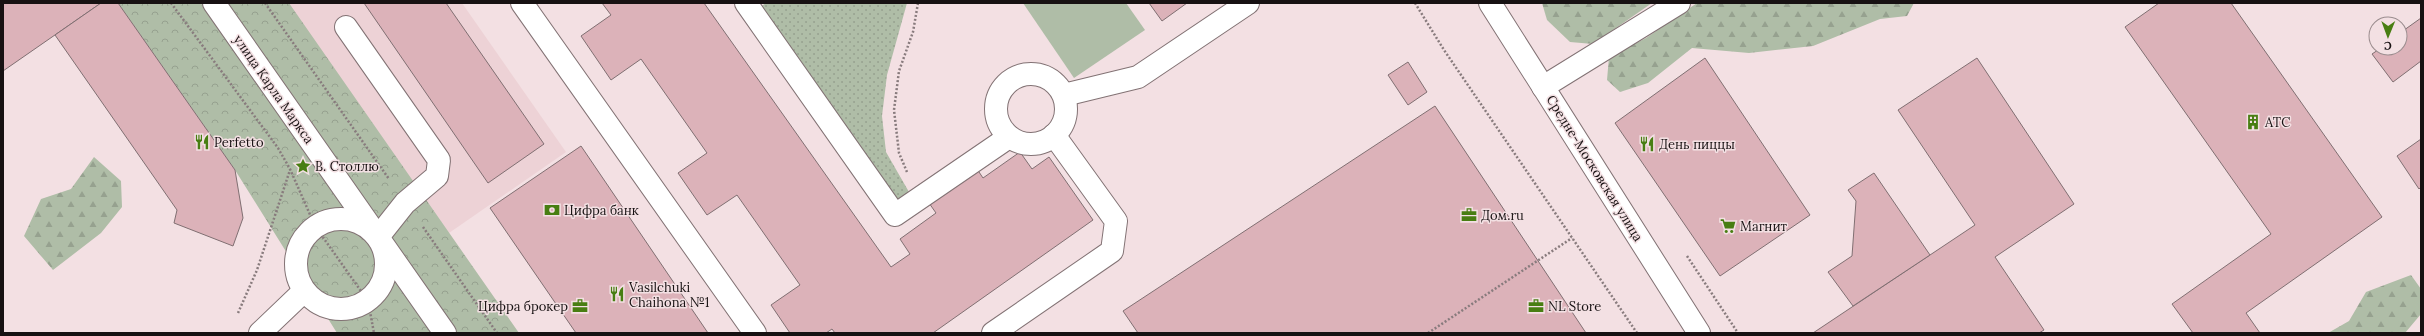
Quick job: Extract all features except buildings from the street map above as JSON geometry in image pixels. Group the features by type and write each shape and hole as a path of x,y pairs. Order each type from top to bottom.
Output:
{"street":[{"name":"улица Карла Маркса","path":"214,3 445,333"},
{"path":"522,3 755,333"},
{"path":"746,3 895,215 1009,137"},
{"path":"1064,95 1138,77 1248,3"},
{"name":"Средне-Московская улица","path":"1490,3 1699,333"},
{"path":"1543,87 1679,3"},
{"path":"346,27 439,160 437,176 405,203 378,237"},
{"path":"1027,73 1039,74 1050,78 1064,95 1066,110 1064,123 1054,135 1044,142 1030,144 1018,142 1009,137 1001,128 995,107 998,95 1010,81 1027,73"},
{"path":"993,333 1112,251 1116,221 1054,135"},
{"path":"348,218 365,225 378,237 386,253 386,271 380,288 368,301 352,309 334,309 317,303 304,291 296,275 295,257 301,240 315,226 330,219 348,218"},
{"path":"260,333 304,291"}],"path":[{"path":"171,3 278,148 290,169 315,226 368,301 374,333"},
{"path":"265,3 497,333"},
{"path":"918,3 912,32 899,71 894,110 899,153 919,199"},
{"path":"1415,3 1429,27 1637,333"},
{"path":"235,319 257,270 290,169"},
{"path":"1428,333 1572,238"}],"shaded area":[{"path":"288,3 462,3 566,152 449,233"}],"green space":[{"path":"118,3 289,3 519,333 337,333 235,170"},
{"path":"766,3 907,3 887,75 882,116 886,152 909,192 894,203 760,7"},
{"path":"1023,3 1126,3 1145,30 1074,78"},
{"path":"1542,3 1652,3 1593,44 1570,42 1547,20"},
{"path":"1697,3 1914,3 1907,16 1880,19 1813,46 1749,53 1692,48 1648,83 1620,92 1607,80 1609,57 1646,38"},
{"path":"94,157 121,181 122,207 101,233 53,270 24,236 41,199 71,189"},
{"path":"2411,275 2421,289 2421,314 2405,333 2328,333 2349,321 2366,292"}],"place":[{"name":"АТС","path":"2253,122"},
{"name":"Perfetto","path":"202,142"},
{"name":"День пиццы","path":"1647,144"},
{"name":"В. Столлю","path":"303,166"},
{"name":"Цифра банк","path":"552,210"},
{"name":"Дом.ru","path":"1469,215"},
{"name":"Магнит","path":"1728,226"},
{"name":"Vasilchuki Chaihona №1","path":"617,294"},
{"name":"Цифра брокер","path":"580,306"},
{"name":"NL Store","path":"1536,306"}]}
